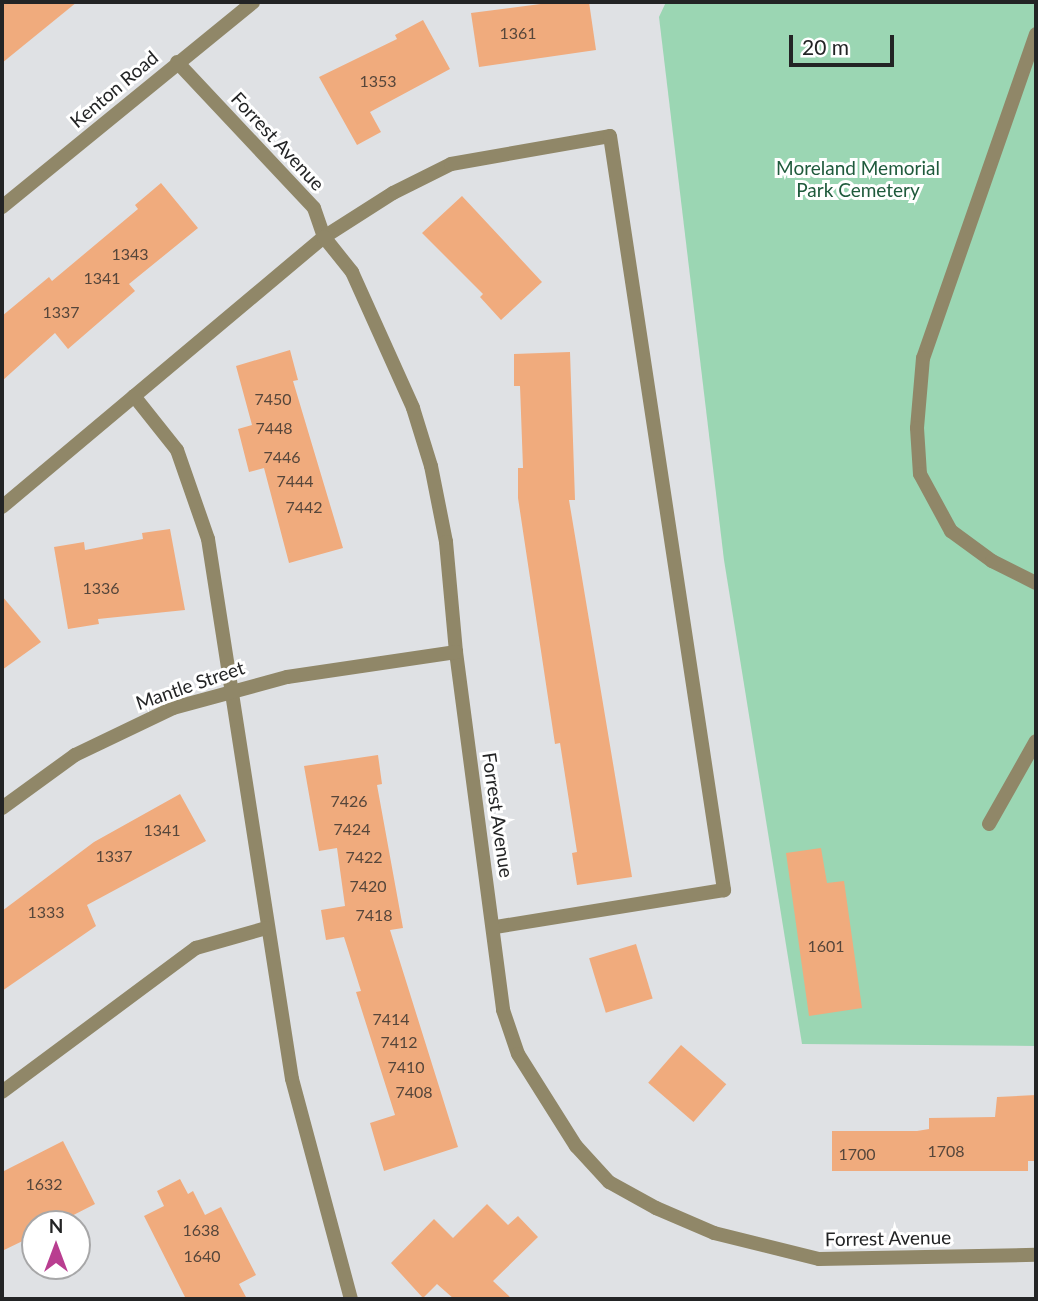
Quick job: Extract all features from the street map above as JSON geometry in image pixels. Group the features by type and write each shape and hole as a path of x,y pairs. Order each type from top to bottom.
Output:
{"street":[{"name":"Kenton Road","path":"2,207 253,2"},
{"path":"1036,34 923,358 917,428 920,474 951,531 992,561 1036,583"},
{"name":"Forrest Avenue","path":"177,62 314,208 324,237 352,272 413,408 446,542 456,652 495,927 503,1010 518,1054 576,1146 610,1182 714,1233 819,1259 1036,1255"},
{"path":"2,507 324,237 451,164 610,136 724,890 495,927"},
{"path":"134,396 177,450 197,497 217,585 267,928 300,1120 351,1299"},
{"name":"Mantle Street","path":"2,808 75,755 117,732 233,688 456,652"},
{"path":"989,824 1036,741"},
{"path":"2,1092 196,948 267,928"}],"green space":[{"name":"Moreland Memorial Park Cemetery","path":"666,2 1036,2 1036,1046 802,1044 724,560 659,17"}],"building":[{"path":"2,2 77,2 2,63"},
{"path":"556,2 589,2 596,50 479,67 471,13"},
{"path":"423,20 450,69 370,112 381,132 357,145 319,77 397,39 395,35"},
{"path":"161,183 198,228 129,284 135,291 68,349 55,333 2,381 2,316 49,277 52,281 138,209 135,205"},
{"path":"462,196 542,282 501,320 480,297 483,294 422,233"},
{"path":"290,350 298,380 293,381 343,548 289,563 264,468 249,472 238,429 252,425 236,366"},
{"path":"570,352 575,500 569,500 632,877 577,885 572,853 577,852 560,743 555,744 518,498 518,468 523,468 520,386 514,386 514,354"},
{"path":"170,529 185,610 98,619 99,624 68,629 54,547 84,542 85,550 143,539 142,533"},
{"path":"2,596 41,642 2,670"},
{"path":"378,755 382,784 377,785 403,928 390,930 458,1147 384,1171 370,1123 395,1115 356,992 361,991 344,937 326,940 321,910 345,906 337,848 319,851 304,766"},
{"path":"180,794 206,841 87,905 96,926 2,991 2,911 94,842"},
{"path":"821,848 827,883 844,881 862,1008 809,1016 786,853"},
{"path":"636,944 653,999 606,1013 589,958"},
{"path":"681,1045 726,1084 693,1122 648,1083"},
{"path":"1036,1095 1036,1161 1028,1161 1028,1171 832,1171 832,1131 929,1129 929,1118 995,1117 997,1097"},
{"path":"63,1141 95,1204 83,1210 21,1210 21,1242 2,1251 2,1172"},
{"path":"180,1179 188,1194 193,1191 205,1215 221,1207 256,1275 239,1284 247,1299 186,1299 144,1216 164,1206 157,1191"},
{"path":"487,1204 508,1225 518,1216 538,1237 493,1281 512,1299 454,1299 437,1284 423,1298 391,1263 434,1219 453,1238"}]}
